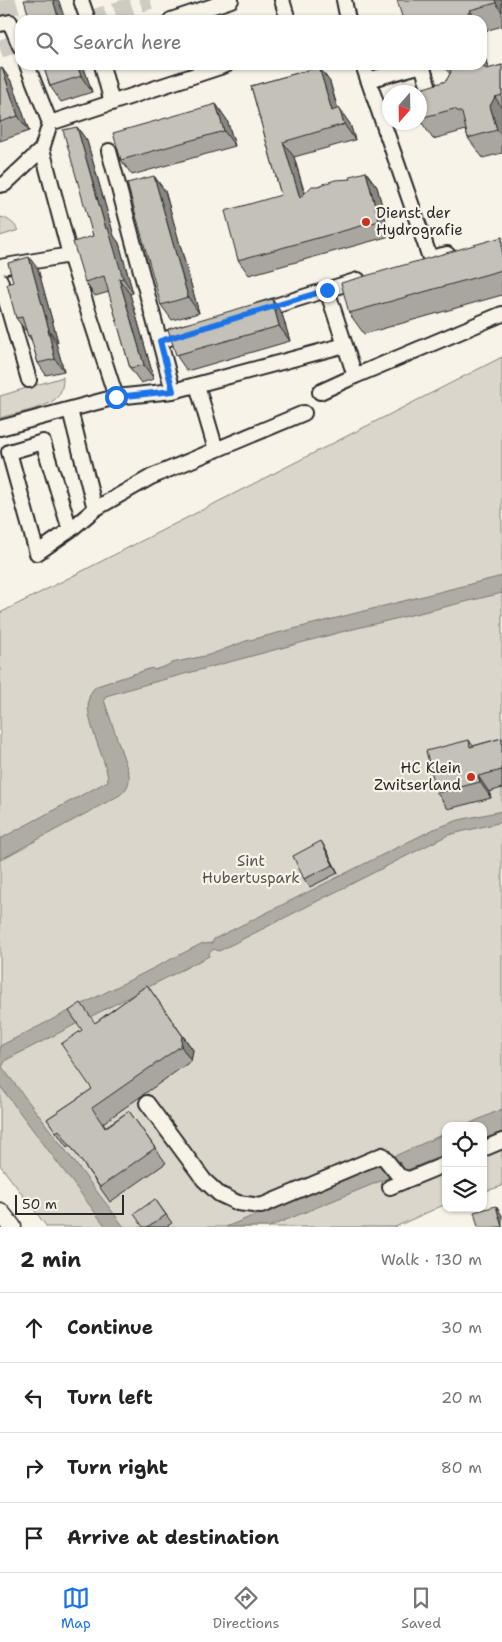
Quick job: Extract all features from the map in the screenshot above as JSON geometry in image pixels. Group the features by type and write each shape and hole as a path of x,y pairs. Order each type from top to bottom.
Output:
{"main road":[{"path":"0,1212 12,1227"}],"lane":[{"path":"81,0 86,15"},
{"path":"190,15 212,9 231,0"},
{"path":"282,0 286,15"},
{"path":"344,0 347,15"},
{"path":"0,24 10,22 15,34"},
{"path":"0,185 5,184 42,149 50,123 29,70"},
{"path":"103,70 112,103"},
{"path":"50,123 211,70"},
{"path":"365,70 382,109"},
{"path":"368,80 404,70"},
{"path":"424,70 433,101 427,103"},
{"path":"389,130 426,260 457,252"},
{"path":"42,149 70,255 116,397"},
{"path":"109,151 173,391"},
{"path":"0,268 70,255"},
{"path":"247,314 374,276"},
{"path":"0,280 29,380"},
{"path":"327,290 355,376"},
{"path":"320,392 502,314"},
{"path":"160,341 202,328"},
{"path":"0,428 116,397 173,391 345,345"},
{"path":"197,385 216,450"},
{"path":"70,410 95,509"},
{"path":"70,530 43,442 9,452 37,553 70,530 95,509 151,476 304,413"},
{"path":"147,1103 204,1180 219,1194 238,1203 261,1206 382,1155 399,1181 442,1165"},
{"path":"487,1147 502,1141"}],"green space":[{"path":"0,217 8,220 19,230 0,236"},
{"name":"Sint Hubertuspark","path":"502,357 502,1186 487,1191 487,1122 442,1122 442,1206 395,1227 47,1227 0,1165 0,613"},
{"path":"63,377 60,392 54,400 31,410 0,418 0,396"}],"shaded area":[{"path":"502,576 502,593 345,631 106,696 104,700 129,774 126,788 120,795 0,860 0,839 108,781 107,771 89,717 88,704 90,694 97,686 152,668 154,670 172,663 209,655 246,641"},
{"path":"502,811 502,822 448,835 219,951 214,949 209,953 209,956 6,1060 2,1067 124,1227 106,1227 0,1086 0,1046 203,943 212,943 214,939 434,829 459,820"},
{"path":"502,1109 502,1132 487,1138 487,1122 473,1122"},
{"path":"442,1135 442,1156 269,1227 226,1227"}],"building":[{"path":"24,0 53,0 58,15 28,15"},
{"path":"397,0 495,0 496,3 470,10 468,15 402,15"},
{"path":"502,65 502,95 495,97 490,106 497,130 468,138 462,113 454,109 427,116 427,87 446,81 450,70 487,70"},
{"path":"2,68 18,116 0,122 0,69"},
{"path":"45,70 79,70 81,76 50,86"},
{"path":"308,70 320,70 332,111 339,108 344,124 283,142 300,198 312,186 318,186 335,180 351,179 350,176 366,172 379,221 238,260 225,211 281,195 251,86"},
{"path":"216,104 224,131 121,160 113,133"},
{"path":"77,127 106,229 108,228 123,278 119,279 144,365 130,368 104,276 85,282 73,242 93,236 63,130"},
{"path":"154,176 188,297 161,305 127,183"},
{"path":"502,237 502,270 349,313 341,283"},
{"path":"29,257 55,359 38,363 30,335 28,336 22,317 16,318 7,284 13,282 8,263"},
{"path":"272,299 279,326 176,355 168,329"},
{"path":"502,738 502,770 478,776 480,782 437,793 426,751 469,740 470,747"},
{"path":"321,841 333,865 304,879 293,856"},
{"path":"147,985 182,1035 181,1046 92,1108 105,1128 129,1111 155,1148 100,1187 59,1130 56,1132 47,1119 92,1089 61,1044 82,1030 69,1011 81,1003 95,1023"},
{"path":"155,1199 166,1215 147,1227 143,1227 134,1214"},
{"path":"496,1206 502,1227 478,1227 474,1212 487,1212 487,1208"}],"tunnel":[{"path":"0,10 30,0"},
{"path":"104,15 150,0"},
{"path":"0,49 15,44"}],"place":[{"name":"Dienst der Hydrografie","path":"366,222"},
{"name":"HC Klein Zwitserland","path":"471,777"}],"route":[{"path":"116,397 173,391 160,341 327,290"}]}
